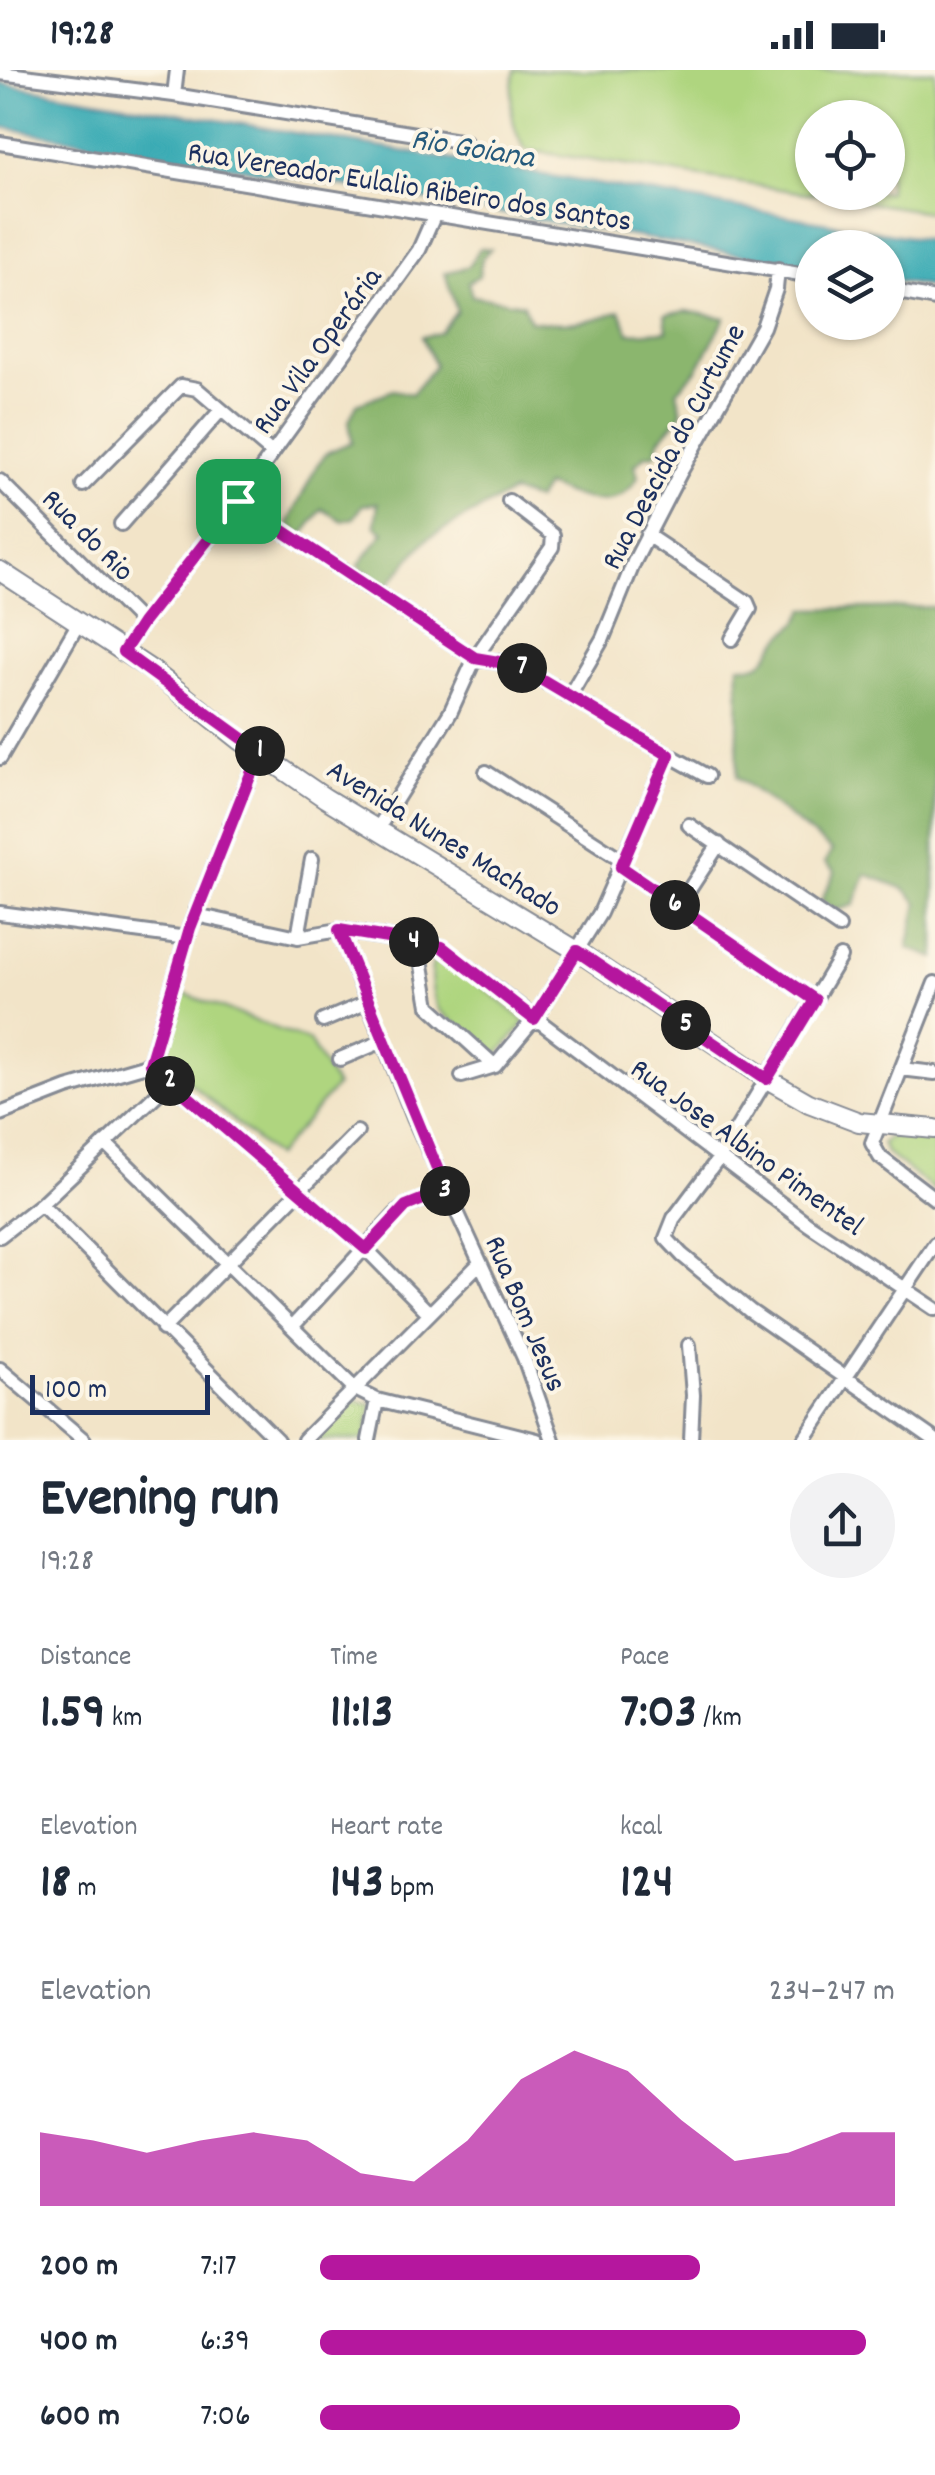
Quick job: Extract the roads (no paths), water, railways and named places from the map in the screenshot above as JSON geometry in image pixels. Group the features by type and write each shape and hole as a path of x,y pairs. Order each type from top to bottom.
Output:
{"street":[{"path":"174,95 177,70"},
{"path":"0,72 174,95 465,142"},
{"name":"Rua Vereador Eulalio Ribeiro dos Santos","path":"0,143 795,272"},
{"name":"Rua Vila Operária","path":"123,652 238,501 419,250 434,216"},
{"name":"Rua Descida do Curtume","path":"570,695 603,638 647,535 763,327 778,269"},
{"path":"905,293 935,299"},
{"path":"84,485 182,386 197,389 272,453"},
{"path":"121,524 221,410"},
{"name":"Rua do Rio","path":"3,490 142,623"},
{"path":"238,501 475,658 517,665 707,776"},
{"path":"377,830 450,714 475,658 554,540 547,530 509,502"},
{"path":"647,535 747,602 750,609 732,639"},
{"name":"Avenida Nunes Machado","path":"0,571 377,830 577,951 767,1079 839,1116 876,1126 935,1129"},
{"path":"0,758 78,624"},
{"path":"150,1064 187,938 260,751"},
{"path":"462,1076 495,1066 534,1019 577,951 622,864 669,755"},
{"path":"486,772 815,1000"},
{"path":"689,825 839,927"},
{"path":"678,907 718,844"},
{"path":"196,915 298,938 312,859"},
{"path":"0,913 187,938"},
{"name":"Rua Jose Albino Pimentel","path":"298,938 339,930 418,942 451,953 808,1224 935,1309"},
{"name":"Rua Bom Jesus","path":"339,930 446,1190 524,1358 553,1440"},
{"path":"418,942 429,1006 495,1066"},
{"path":"840,957 719,1158 674,1218 666,1238 750,1312 935,1440"},
{"path":"935,983 872,1143 875,1152 935,1199"},
{"path":"323,1020 368,1002"},
{"path":"340,1060 383,1040"},
{"path":"150,1064 366,1249 429,1313"},
{"path":"0,1114 67,1088 150,1064"},
{"path":"901,1068 935,1073"},
{"path":"0,1236 171,1082"},
{"path":"163,1329 357,1132"},
{"path":"105,1143 354,1389 377,1400 537,1440"},
{"path":"292,1327 406,1206 446,1190"},
{"path":"40,1204 277,1440"},
{"path":"804,1440 935,1244"},
{"path":"304,1440 479,1264"},
{"path":"688,1345 694,1395 691,1440"},
{"path":"0,1369 84,1440"},
{"path":"369,1440 377,1400"}],"water":[{"name":"Rio Goiana","path":"0,83 870,230 795,230 795,264 0,127"},
{"name":"Rio Goiana","path":"905,236 935,241 935,288 905,283"}]}
